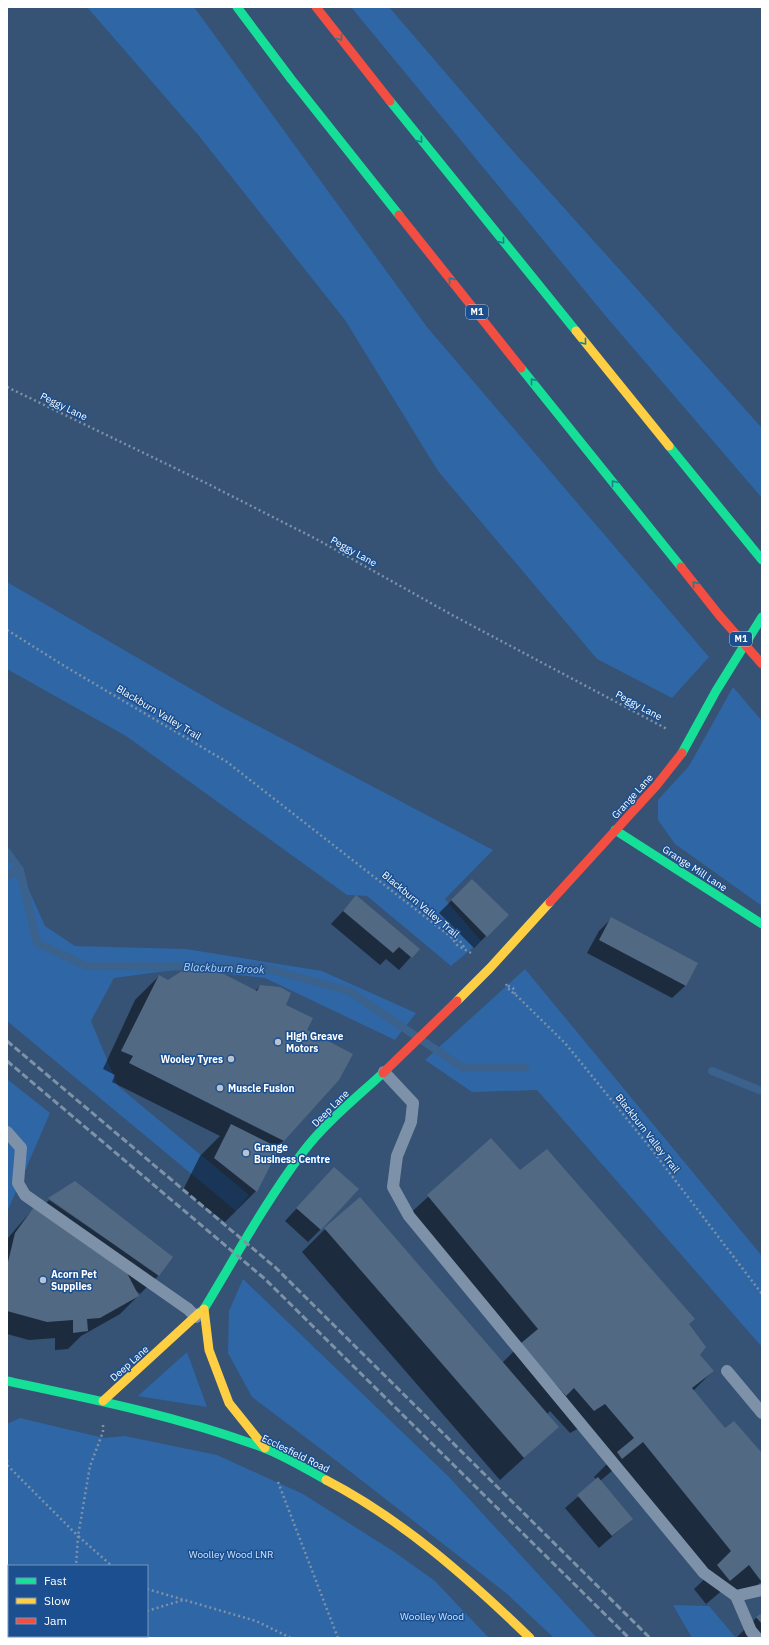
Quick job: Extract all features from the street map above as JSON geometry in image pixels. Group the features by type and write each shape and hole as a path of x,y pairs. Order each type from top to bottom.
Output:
{"main road":[{"name":"M1","path":"237,7 296,85 720,615 762,664"},
{"path":"316,7 420,140 759,558"},
{"name":"Grange Lane","path":"490,968 656,786 683,751 687,741 762,617"},
{"name":"Grange Mill Lane","path":"615,830 762,924"},
{"name":"Deep Lane","path":"103,1400 200,1313 274,1194 304,1151 334,1118 412,1046 490,968"},
{"path":"200,1313 209,1350 229,1403 265,1448"},
{"name":"Ecclesfield Road","path":"7,1381 103,1400 203,1428 265,1448 359,1497 428,1546 530,1638"}],"lane":[{"path":"384,1072 413,1103 411,1122 397,1156 392,1187 409,1216 704,1573 736,1596 751,1631 757,1638"},
{"path":"7,1132 21,1148 18,1183 25,1195 188,1309 200,1313"},
{"path":"727,1371 762,1413"},
{"path":"736,1596 762,1590"}],"path":[{"name":"Peggy Lane","path":"7,387 208,484 318,540 454,616 649,718 687,741"},
{"name":"Blackburn Valley Trail","path":"7,630 66,667 227,762 451,937 457,945 465,948 490,968 508,986 510,992 515,994 565,1042 649,1146 762,1294"},
{"path":"76,1565 78,1536 90,1466 103,1432 103,1400"},
{"path":"7,1460 8,1468 78,1536 111,1565"},
{"path":"276,1477 338,1638"},
{"path":"148,1588 256,1621 291,1638"},
{"path":"148,1611 184,1599"}],"green space":[{"path":"87,7 194,7 427,327 709,657 672,698 597,659 438,471 345,320 199,136"},
{"path":"351,7 389,7 512,150 762,428 762,498 609,320"},
{"path":"7,582 224,708 493,850 445,899 481,941 451,966 367,896 347,895 126,736 7,669"},
{"path":"733,687 762,721 762,906 675,844 658,820 658,800 689,766"},
{"path":"7,852 20,870 45,926 75,946 186,949 322,971 416,1013 395,1040 265,978 182,969 114,978 91,1021 118,1086 249,1195 236,1211 7,1021"},
{"path":"525,969 762,1256 762,1347 537,1090 472,1092 425,1060"},
{"path":"7,1079 50,1113 7,1212"},
{"path":"243,1279 449,1477 597,1638 554,1638 506,1593 252,1397 228,1353 229,1311"},
{"path":"187,1352 207,1407 138,1396"},
{"name":"Woolley Wood LNR","path":"20,1418 104,1438 125,1436 217,1455 303,1494 393,1551 435,1581 489,1638 7,1638 7,1424"},
{"path":"673,1605 709,1606 736,1638 692,1638"}],"building":[{"path":"472,879 509,915 487,937 451,900"},
{"path":"356,895 420,949 412,958 399,947 393,953 343,911"},
{"path":"611,917 698,963 686,986 599,940"},
{"path":"185,969 222,973 257,991 260,985 280,987 291,993 286,1005 313,1018 307,1030 353,1054 339,1080 284,1141 129,1063 133,1056 121,1051 159,975 168,980"},
{"name":"Grange Business Centre","path":"231,1124 279,1148 257,1192 214,1158"},
{"path":"491,1138 520,1170 547,1149 695,1319 689,1324 706,1347 700,1355 714,1371 692,1388 725,1428 734,1421 762,1453 761,1581 749,1565 730,1581 717,1565 731,1551 643,1442 622,1459 617,1452 634,1438 605,1404 594,1411 574,1388 566,1396 520,1344 538,1329 427,1195"},
{"path":"334,1167 359,1189 321,1230 296,1208"},
{"path":"75,1181 173,1257 159,1276 48,1198"},
{"path":"360,1197 559,1427 524,1458 324,1228"},
{"path":"34,1207 127,1273 139,1296 100,1318 87,1319 88,1331 73,1333 73,1320 47,1322 7,1311 7,1266 15,1233"},
{"path":"598,1477 633,1519 612,1536 577,1495"},
{"path":"762,1613 762,1624 756,1617"}],"waterway":[{"path":"7,852 20,870"},
{"name":"Blackburn Brook","path":"7,876 20,870 37,943 86,966 262,967 349,991 463,1068 525,1068"},
{"name":"Blackburn Brook","path":"712,1071 762,1091"}],"railway":[{"path":"7,1041 276,1268 650,1638"},
{"path":"7,1061 265,1279 629,1638"}],"traffic: fast":[{"path":"237,7 291,79 399,215"},
{"path":"390,101 576,331"},
{"path":"521,368 681,567"},
{"path":"669,446 762,560"},
{"path":"682,753 716,691 762,617"},
{"path":"615,830 762,924"},
{"path":"199,1313 204,1309 264,1209 303,1152 331,1121 383,1073"},
{"path":"7,1381 104,1402 201,1427 272,1451 326,1480"}],"traffic: slow":[{"path":"576,331 669,446"},
{"path":"457,1001 490,968 550,902"},
{"path":"204,1309 209,1350 229,1403 265,1448"},
{"path":"103,1401 199,1313"},
{"path":"326,1480 382,1513 434,1552 459,1572 530,1638"}],"traffic: jam":[{"path":"316,7 390,101"},
{"path":"399,215 521,368"},
{"path":"681,567 719,615 762,664"},
{"path":"550,902 656,786 682,753"},
{"path":"383,1073 457,1001"}],"place":[{"name":"High Greave Motors","path":"278,1042"},
{"name":"Wooley Tyres","path":"231,1059"},
{"name":"Muscle Fusion","path":"220,1088"},
{"name":"Grange Business Centre","path":"246,1153"},
{"name":"Acorn Pet Supplies","path":"43,1280"}],"park label":[{"name":"Woolley Wood","path":"432,1616"}]}
